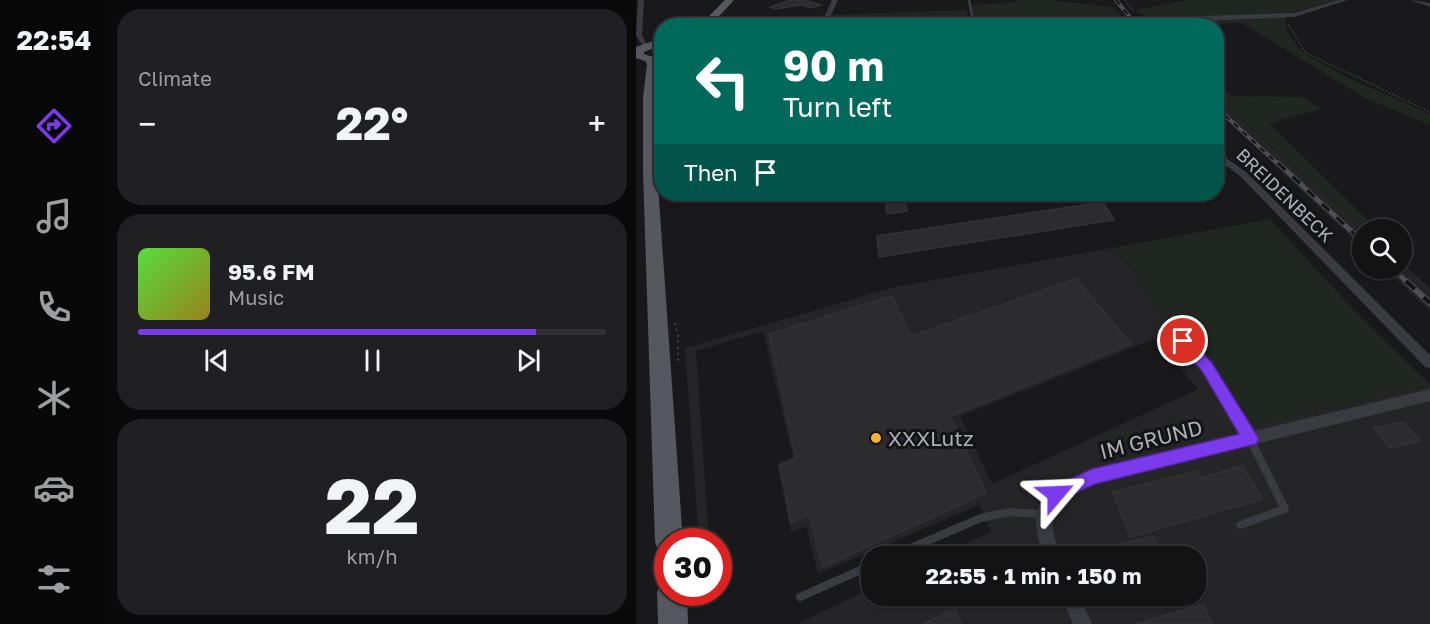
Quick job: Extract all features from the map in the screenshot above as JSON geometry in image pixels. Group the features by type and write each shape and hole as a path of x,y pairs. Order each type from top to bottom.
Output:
{"main road":[{"path":"711,18 730,0"},
{"path":"644,54 653,64 649,98 650,171 668,528"},
{"path":"651,82 654,77"},
{"path":"672,606 673,624"}],"street":[{"path":"641,0 639,38 644,54"},
{"path":"827,18 836,0"},
{"path":"1201,18 1288,15 1345,0"},
{"path":"1416,0 1430,5"},
{"path":"639,30 644,38 654,40"},
{"name":"BREIDENBECK","path":"1224,159 1243,174 1430,363"},
{"name":"IM GRUND","path":"1044,514 1056,494 1092,477 1430,395"},
{"path":"1044,514 1043,524 1049,546"},
{"path":"1075,606 1083,624"}],"lane":[{"path":"969,0 972,18"},
{"path":"1183,341 1207,367 1251,439 1285,509 1240,525"},
{"path":"915,546 981,518 1009,512 1044,514"},
{"path":"800,597 861,570"}],"path":[{"path":"1125,0 1141,18"},
{"path":"1288,15 1291,31 1306,52 1344,73 1430,112"}],"shaded area":[{"path":"1021,0 1051,0 1113,7 1123,18 976,18 971,5"},
{"path":"1187,0 1340,0 1285,14 1287,31 1301,51 1342,75 1430,114 1430,125 1365,98 1240,22 1224,23 1224,18 1145,18 1135,10"},
{"path":"966,10 968,18 750,18"},
{"path":"1224,89 1233,96 1303,97 1322,109 1269,123 1367,219 1353,219 1224,104"},
{"path":"1224,104 1353,219 1352,238 1224,118"},
{"path":"1270,219 1350,306 1430,385 1254,426 1217,369 1151,300 1134,271 1123,258 1106,249"},
{"path":"1106,249 1122,258 1134,271 1151,300 1217,369 1254,426 1430,385 1430,624 797,624 861,593 861,606 1206,606 1206,546 961,546 991,532 979,505 883,546 869,546 986,493 950,416 1130,345 1076,279 911,336 892,296 769,334 796,459 780,465 791,523 809,515 823,567 861,550 861,556 818,574 806,526 791,532 777,464 793,457 763,331 696,351 708,528 698,528 685,348 895,287","holes":["1154,339 1198,389 992,484 960,416"]},
{"path":"1412,272 1430,288 1430,311 1396,279 1412,279"}],"building":[{"path":"791,0 804,0 821,5 811,8 801,5 776,9 770,7"},
{"path":"885,201 905,201 907,211 887,214"},
{"path":"1103,202 1114,220 879,257 877,236"},
{"name":"XXXLutz","path":"1076,279 1131,344 950,416 986,493 869,546 861,546 861,550 823,567 809,515 791,523 780,465 796,459 769,334 892,296 911,336"},
{"path":"1404,422 1420,441 1390,448 1374,428"},
{"path":"1243,466 1262,499 1130,537 1113,492 1196,471 1200,478"},
{"path":"1153,536 1158,546 1115,546"},
{"path":"1196,606 1204,606 1212,624 1136,624"},
{"path":"955,609 961,624 923,624"}],"railway":[{"path":"1116,0 1131,18"},
{"path":"1224,114 1279,165"},
{"path":"1278,163 1352,232"},
{"path":"1404,279 1408,283"},
{"path":"1406,281 1430,303"}],"place":[{"name":"XXXLutz","path":"876,438"}],"route":[{"path":"1056,494 1092,477 1251,439 1207,367 1183,341"}]}
